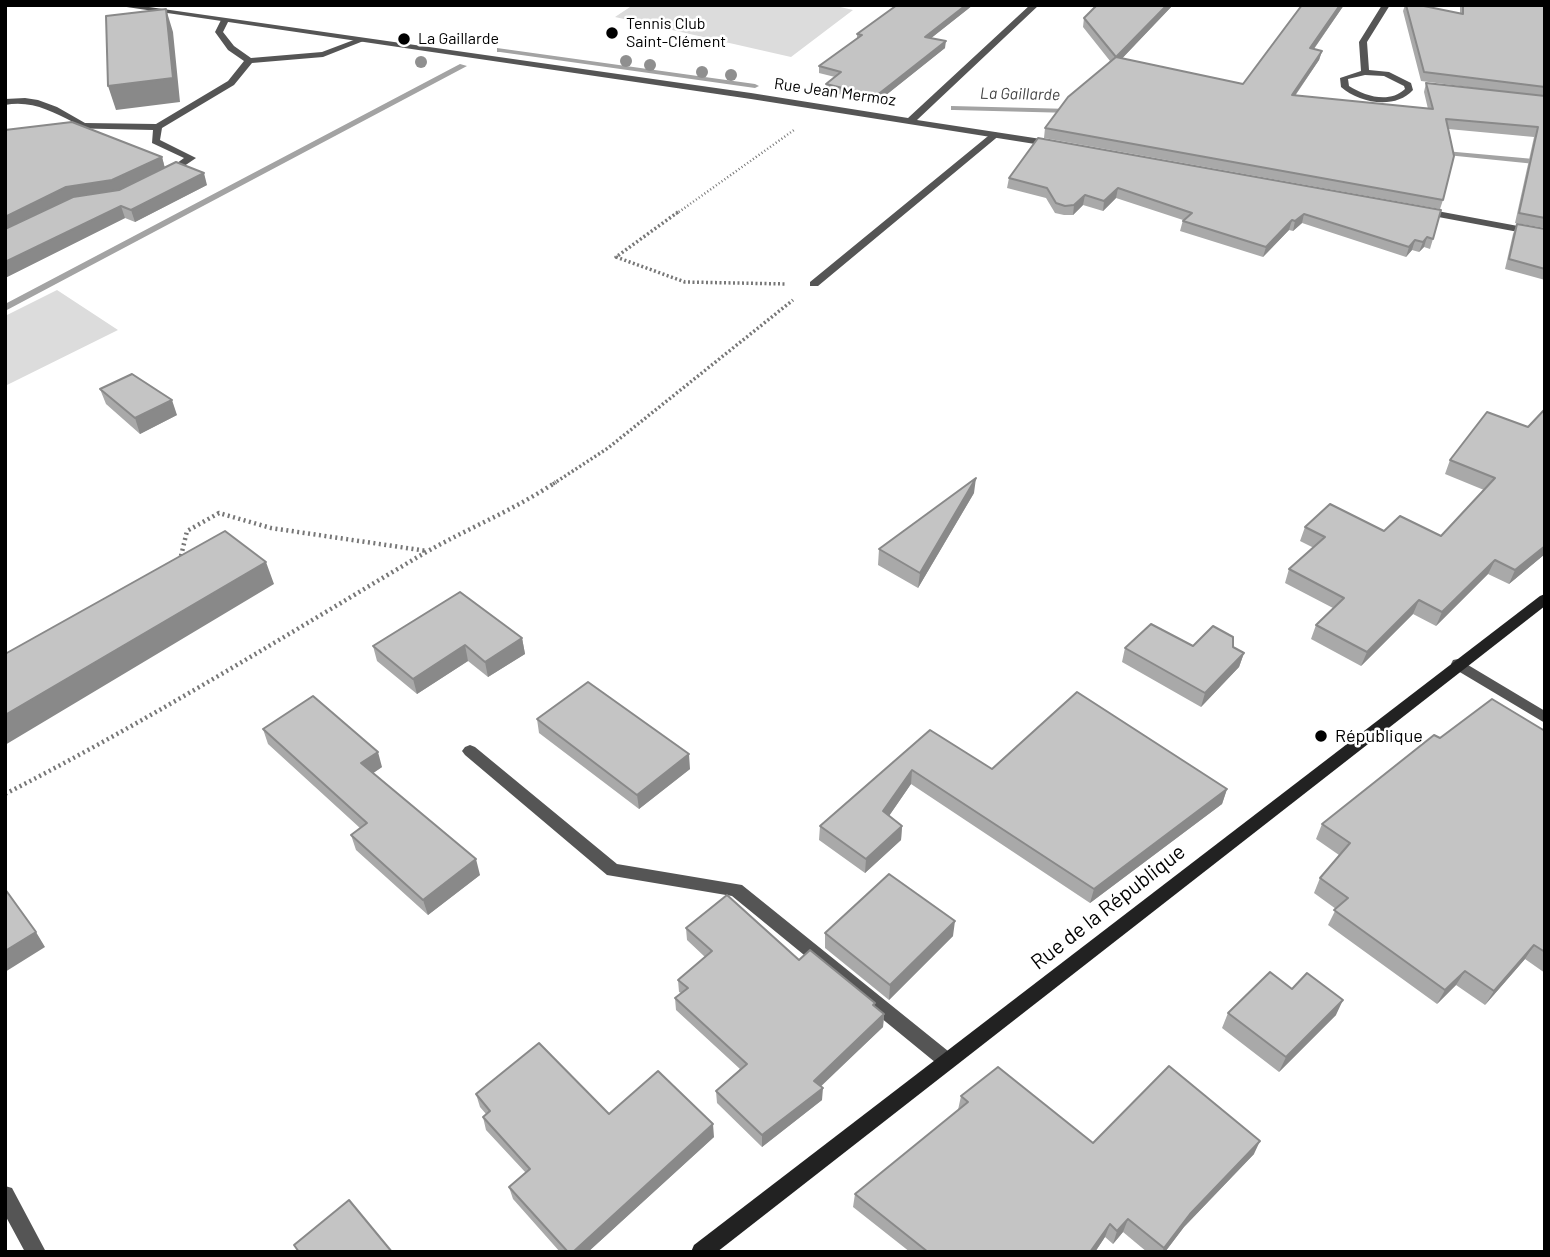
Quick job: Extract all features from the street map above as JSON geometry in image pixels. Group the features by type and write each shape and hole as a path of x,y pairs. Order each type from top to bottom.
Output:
{"main road":[{"name":"Rue de la République","path":"701,1252 1545,598"}],"street":[{"name":"Rue Jean Mermoz","path":"117,5 912,119 1063,146"},
{"path":"912,119 1035,5"},
{"path":"1365,72 1363,42 1386,5"},
{"path":"225,20 219,32 231,48 249,61 323,54 362,40"},
{"path":"53,127 159,127 231,83 249,61"},
{"path":"1408,85 1407,94 1382,99 1360,95 1345,87 1344,78 1365,72 1386,74 1408,85 1419,87"},
{"path":"5,102 21,98 41,103 85,125"},
{"path":"152,181 186,165 191,159 155,141 159,127"},
{"path":"814,284 996,134"},
{"path":"1408,209 1545,234"},
{"path":"1458,664 1545,718"},
{"path":"470,751 613,870 736,890 947,1061"},
{"path":"5,1195 36,1252"}],"path":[{"path":"814,284 685,282 616,257 826,107"},
{"path":"5,794 111,740 428,551 526,502 608,448 814,284"},
{"path":"181,555 187,531 219,513 271,528 428,551"}],"shaded area":[{"path":"633,5 832,5 853,10 791,57 615,17"},
{"path":"57,290 118,330 5,386 5,316"}],"building":[{"path":"897,5 966,5 925,37 946,41 876,96 826,84 841,72 819,66"},
{"path":"1097,5 1167,5 1116,57 1084,18"},
{"path":"1302,5 1340,5 1310,48 1322,51 1292,95 1433,109 1426,83 1545,96 1545,218 1519,213 1538,127 1446,119 1454,156 1443,200 1045,128 1068,97 1116,57 1243,84"},
{"path":"1406,5 1463,14 1463,5 1545,5 1545,87 1424,72"},
{"path":"166,9 173,78 108,86 106,16"},
{"path":"72,122 162,157 112,180 66,187 5,217 5,130"},
{"path":"1038,138 1441,210 1433,239 1427,237 1423,242 1415,240 1409,247 1304,214 1295,221 1292,220 1266,247 1183,221 1192,213 1118,188 1104,201 1085,195 1074,205 1056,203 1047,188 1009,178"},
{"path":"176,162 204,173 131,210 121,206 5,262 5,229 73,197 119,190"},
{"path":"1517,224 1545,229 1545,269 1509,259"},
{"path":"132,374 172,400 135,418 100,389"},
{"path":"1545,409 1545,546 1515,570 1495,560 1442,612 1419,600 1367,652 1316,625 1344,598 1289,569 1325,537 1305,527 1330,504 1384,531 1400,516 1441,536 1495,478 1450,460 1487,412 1528,427"},
{"path":"976,478 920,573 879,549"},
{"path":"225,531 266,562 5,715 5,654"},
{"path":"460,592 522,638 485,662 465,645 413,679 373,646"},
{"path":"1151,624 1193,646 1213,626 1233,637 1233,647 1244,653 1205,693 1125,648"},
{"path":"588,682 689,754 637,795 537,719"},
{"path":"1077,692 1227,789 1094,889 912,770 883,811 902,826 866,859 820,826 930,730 992,769"},
{"path":"313,696 378,752 361,763 476,859 423,900 351,835 367,823 263,729"},
{"path":"1492,699 1545,731 1545,952 1534,945 1494,991 1465,971 1445,990 1334,910 1348,898 1320,878 1350,843 1322,824 1434,735 1440,738"},
{"path":"889,874 955,921 890,985 825,933"},
{"path":"5,889 36,932 5,951"},
{"path":"727,895 799,960 810,950 875,1003 873,1005 884,1014 814,1081 823,1088 762,1135 716,1091 747,1064 675,998 688,988 678,980 712,951 686,928"},
{"path":"1270,972 1292,989 1307,973 1343,1000 1286,1057 1228,1013"},
{"path":"539,1043 609,1114 658,1071 713,1124 573,1252 568,1252 509,1187 530,1169 483,1117 490,1111 476,1094"},
{"path":"1169,1066 1260,1141 1190,1214 1164,1248 1128,1219 1117,1231 1110,1224 1090,1252 928,1252 855,1194 968,1102 961,1096 998,1067 1093,1143"},
{"path":"349,1200 392,1252 299,1252 294,1245"}],"waterway":[{"name":"La Gaillarde","path":"500,50 755,86"},
{"name":"La Gaillarde","path":"5,308 463,66"},
{"name":"La Gaillarde","path":"954,108 1072,111"},
{"name":"La Gaillarde","path":"1437,152 1545,163"}],"place":[{"name":"Tennis Club Saint-Clément","path":"612,33"},
{"name":"La Gaillarde","path":"404,39"},
{"name":"République","path":"1321,736"}]}
